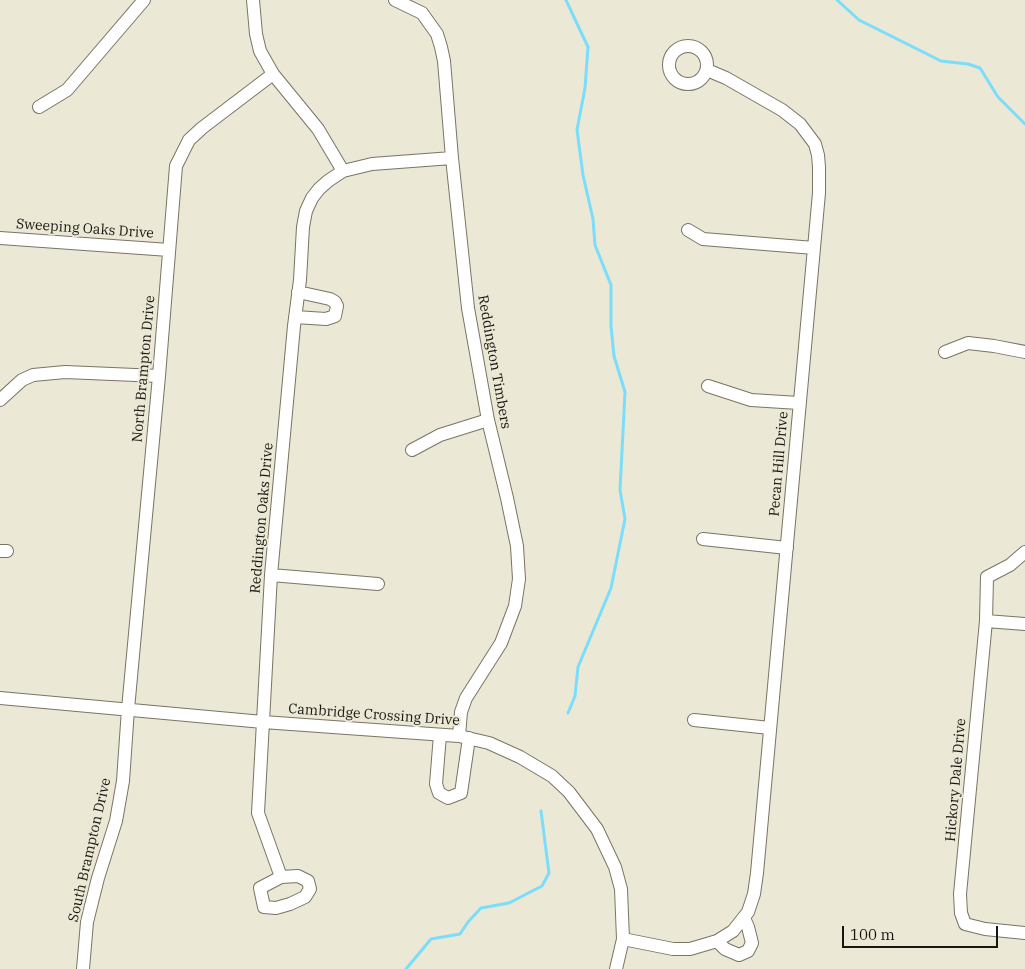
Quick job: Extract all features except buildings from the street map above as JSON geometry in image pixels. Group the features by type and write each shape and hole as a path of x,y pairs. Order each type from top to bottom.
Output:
{"street":[{"path":"39,107 68,90 144,0"},
{"path":"252,0 260,51 273,74 318,129 343,170"},
{"name":"Reddington Timbers","path":"395,0 422,13 437,34 444,61 468,308 488,420 515,536 519,579 515,606 501,643 466,698 461,712 464,737 461,793 448,798 439,793 436,784 440,736"},
{"name":"Pecan Hill Drive","path":"623,939 673,949 690,949 717,941 733,930 748,912 754,894 757,873 819,192 818,155 814,144 800,124 782,110 726,78 706,70"},
{"name":"North Brampton Drive","path":"128,709 159,376 176,166 189,140 273,74"},
{"name":"Reddington Oaks Drive","path":"281,877 258,813 271,575 306,211 319,189 343,170 372,164 452,158"},
{"path":"688,230 702,239 814,248"},
{"name":"Sweeping Oaks Drive","path":"0,238 168,250"},
{"path":"295,317 326,319 334,316 338,306 330,299 298,292"},
{"path":"945,352 968,343 1025,352"},
{"path":"0,400 22,380 33,375 65,372 159,376"},
{"path":"708,386 751,400 799,403"},
{"path":"412,450 440,435 488,420"},
{"path":"703,539 787,548"},
{"name":"Hickory Dale Drive","path":"1025,552 1010,565 987,577 986,621 960,894 960,913 965,924 1025,933"},
{"path":"271,575 378,584"},
{"path":"986,621 1025,624"},
{"name":"Cambridge Crossing Drive","path":"0,698 263,722 464,737 489,743 520,757 552,776 569,792 597,829 615,867 621,889 623,939 616,969"},
{"name":"South Brampton Drive","path":"83,969 87,922 98,878 116,821 123,781 128,709"},
{"path":"694,720 770,728"},
{"path":"717,941 725,949 739,956 748,952 752,943 744,918"}],"waterway":[{"path":"566,0 588,47 585,88 577,130 583,175 593,219 595,245 611,285 611,326 614,356 625,392 620,490 625,519 611,588 578,667 575,696 568,713"},
{"path":"837,0 859,20 941,61 968,64 980,68 998,97 1025,124"},
{"path":"406,969 431,939 460,934 481,908 509,903 542,886 549,873 541,811"}]}
